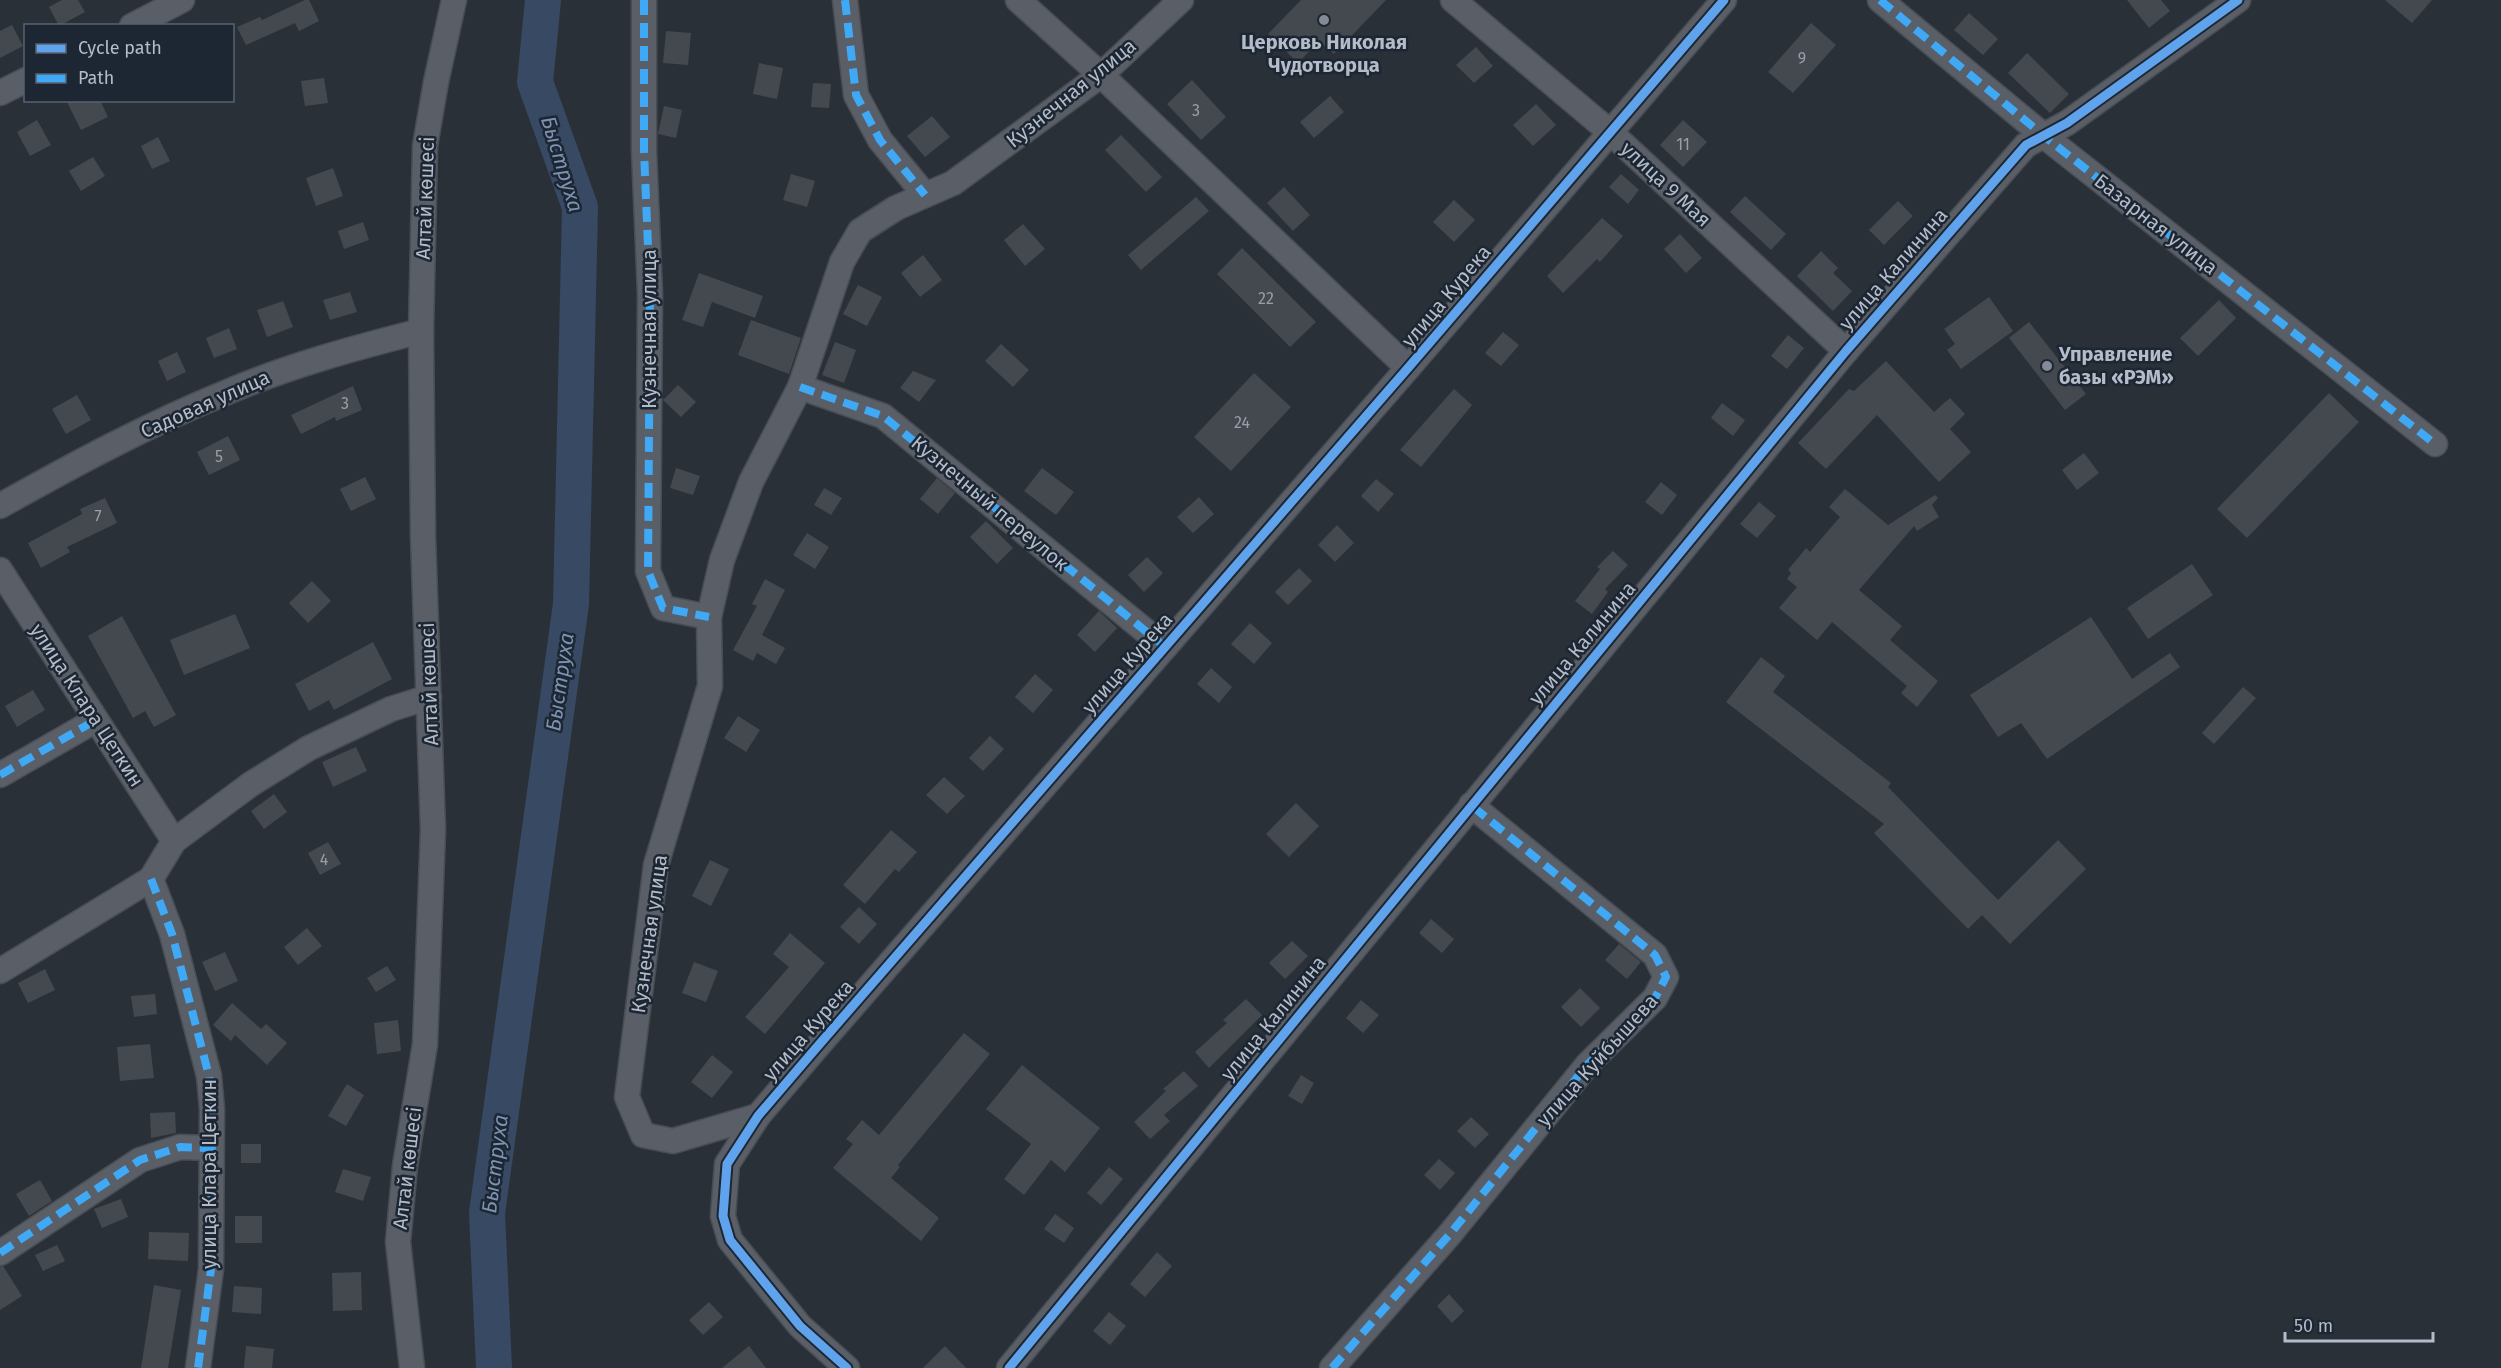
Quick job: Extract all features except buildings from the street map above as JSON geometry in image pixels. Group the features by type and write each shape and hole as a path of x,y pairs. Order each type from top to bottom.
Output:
{"street":[{"path":"136,24 182,0"},
{"name":"Алтай көшесі","path":"412,1368 398,1242 405,1166 425,1044 434,830 421,331 425,146 454,0"},
{"name":"Кузнечная улица","path":"644,0 644,151 650,294 648,571 663,608 709,617"},
{"path":"845,0 856,95 880,140 925,195"},
{"path":"1018,0 1101,75 1408,368"},
{"name":"Кузнечная улица","path":"758,1116 674,1141 643,1135 627,1097 656,865 710,686 709,617 722,560 751,482 800,387 828,295 842,262 860,231 896,208 953,183 1101,75 1181,0"},
{"name":"улица 9 Мая","path":"1453,0 1610,132 1846,351"},
{"name":"улица Курека","path":"847,1368 800,1326 730,1239 723,1216 727,1164 758,1116 1408,368 1724,0"},
{"name":"Базарная улица","path":"1880,0 2044,136 2435,444"},
{"name":"улица Калинина","path":"1009,1368 1846,351 2026,145 2067,123 2238,0"},
{"path":"0,93 24,81"},
{"name":"Садовая улица","path":"0,506 127,439 223,393 341,352 421,331"},
{"name":"Кузнечный переулок","path":"800,387 883,416 1165,647"},
{"name":"улица Клара Цеткин","path":"0,570 174,841"},
{"path":"0,971 151,879 174,841 251,784 309,748 391,710 429,697"},
{"path":"0,775 96,720"},
{"name":"улица Куйбышева","path":"1332,1368 1450,1233 1588,1064 1655,998 1666,977 1655,955 1471,805"},
{"name":"улица Клара Цеткин","path":"151,879 172,934 207,1066 212,1109 211,1269 198,1368"},
{"path":"0,1253 140,1160 180,1147 210,1148"}],"waterway":[{"name":"Быструха","path":"494,1368 487,1213 571,604 580,207 535,82 543,0"}],"marked path":[{"path":"644,0 644,151 650,294 648,571 663,608 709,617"},
{"path":"845,0 856,95 880,140 925,195"},
{"path":"1880,0 2044,136 2435,444"},
{"path":"800,387 883,416 1165,647"},
{"path":"0,775 96,720"},
{"path":"1332,1368 1450,1234 1588,1064 1655,998 1666,977 1655,955 1471,805"},
{"path":"151,879 172,934 209,1076 212,1109 211,1269 198,1368"},
{"path":"0,1253 140,1160 180,1147 210,1148"}],"cycle path":[{"path":"847,1368 800,1326 730,1240 723,1216 727,1164 758,1116 817,1047 1408,368 1724,0"},
{"path":"1009,1368 1846,351 2026,145 2067,123 2238,0"}],"place":[{"name":"Церковь Николая Чудотворца","path":"1324,20"},
{"name":"Управление базы «РЭМ»","path":"2047,366"}]}
